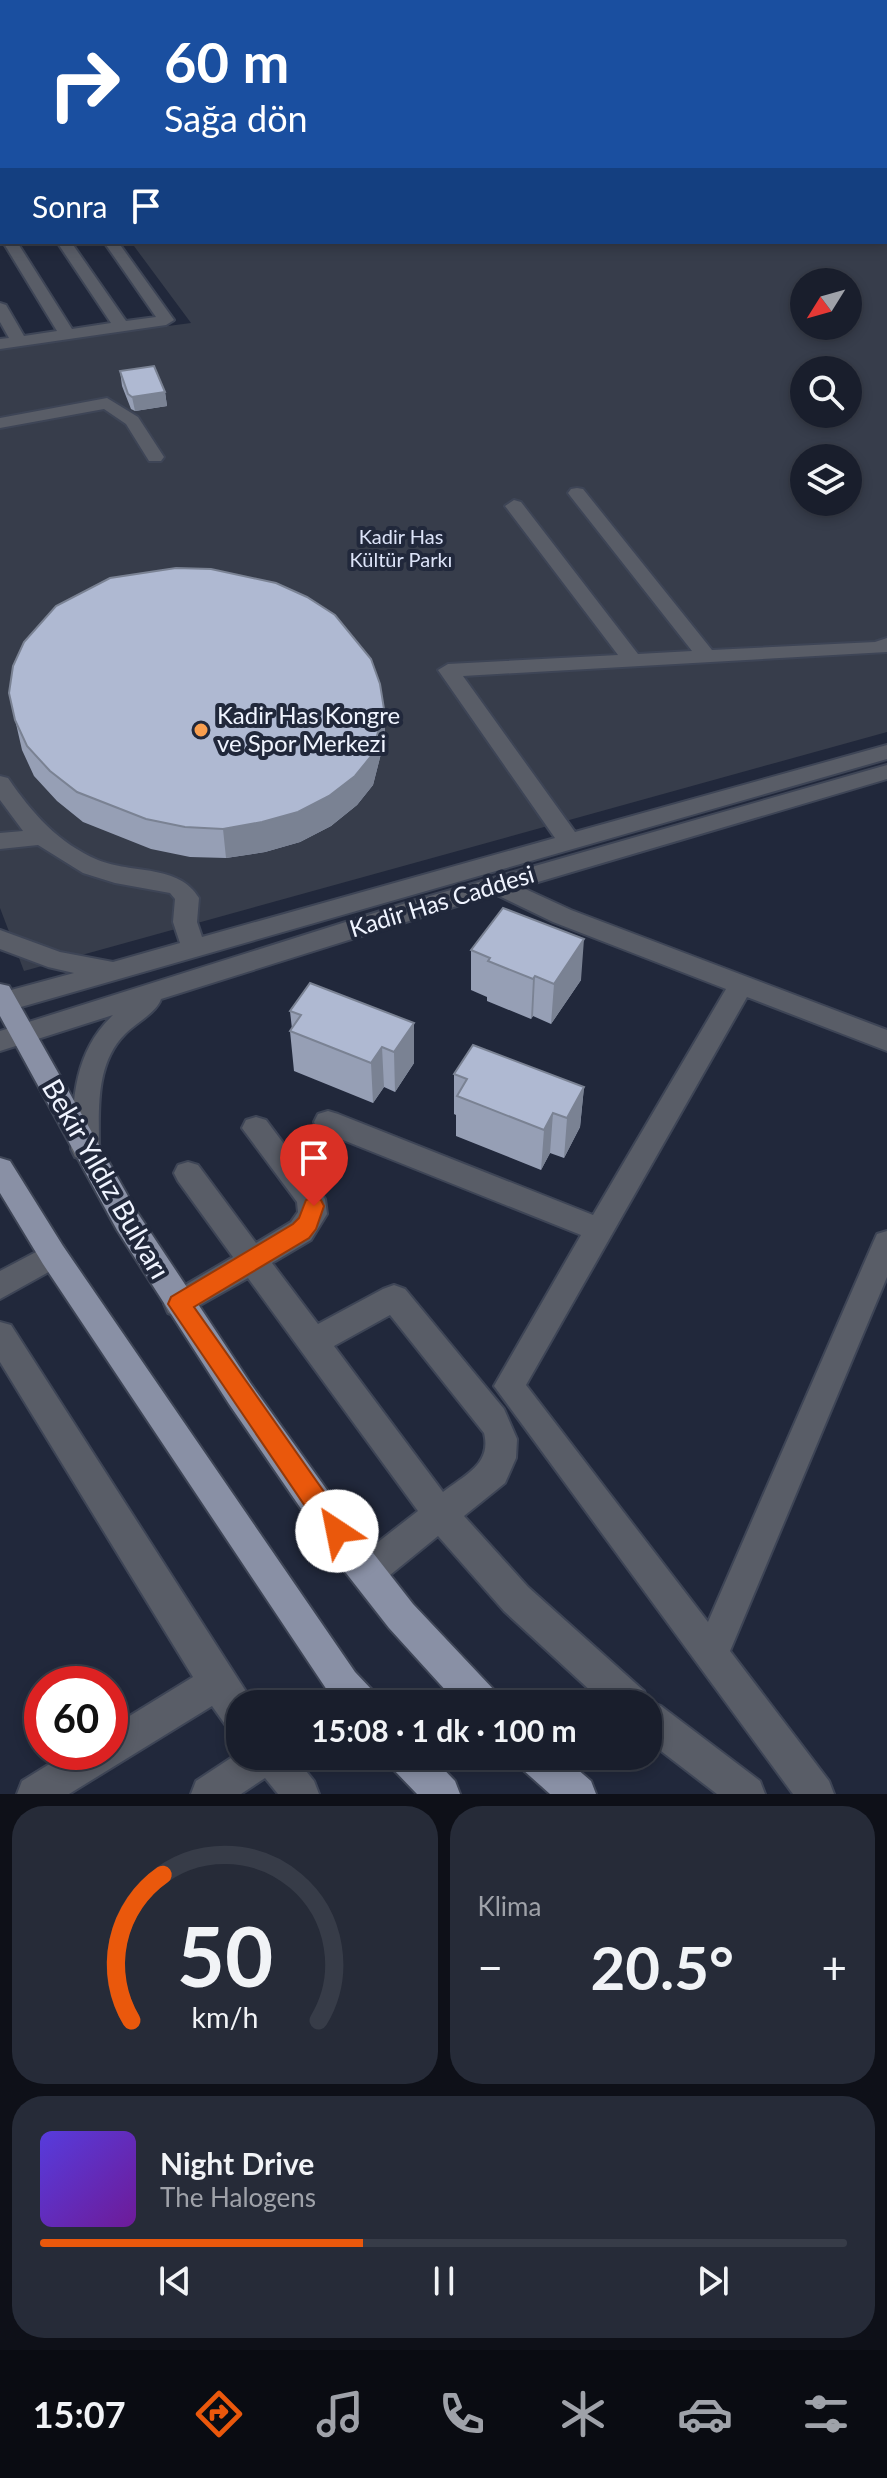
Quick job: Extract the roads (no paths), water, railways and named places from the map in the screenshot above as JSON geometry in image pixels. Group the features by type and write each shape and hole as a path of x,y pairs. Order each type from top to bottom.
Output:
{"main road":[{"name":"Bekir Yıldız Bulvarı","path":"2,999 12,1037 85,1149 179,1304 367,1572 401,1616 469,1690"},
{"path":"0,1169 53,1255 342,1690"},
{"path":"419,1770 442,1794"},
{"path":"551,1770 578,1794"}],"street":[{"path":"11,244 67,334"},
{"path":"65,244 121,326"},
{"path":"0,344 166,320 112,244"},
{"path":"0,308 19,341"},
{"path":"0,423 107,403 132,421 155,457"},
{"path":"577,493 707,657"},
{"path":"514,506 633,661"},
{"path":"570,842 448,670 879,648 887,644"},
{"name":"Kadir Has Caddesi","path":"2,999 118,970 887,752"},
{"name":"Kadir Has Caddesi","path":"12,1037 496,885 887,772"},
{"path":"0,783 40,837 62,853 102,872 178,887 187,898 185,922 194,948"},
{"path":"0,841 40,837"},
{"path":"496,885 562,916 887,1041"},
{"path":"0,939 57,961 118,970"},
{"path":"85,1149 86,1084 99,1046 132,1011 176,985"},
{"path":"741,985 509,1386 816,1794"},
{"path":"328,1122 599,1230"},
{"path":"179,1304 301,1231 309,1223 314,1206 311,1199 256,1128"},
{"path":"188,1173 441,1515 516,1599 616,1690"},
{"path":"711,1655 887,1243"},
{"path":"0,1286 53,1255"},
{"path":"312,1343 394,1298 493,1419 502,1440 500,1462 485,1480 367,1572"},
{"path":"0,1335 226,1695"},
{"path":"128,1737 217,1683"},
{"path":"662,1730 747,1794"},
{"path":"35,1794 74,1770"},
{"path":"209,1794 247,1770"},
{"path":"281,1770 301,1794"}],"place":[{"name":"Kadir Has Kongre ve Spor Merkezi","path":"201,730"}],"park label":[{"name":"Kadir Has Kültür Parkı","path":"401,548"}]}
